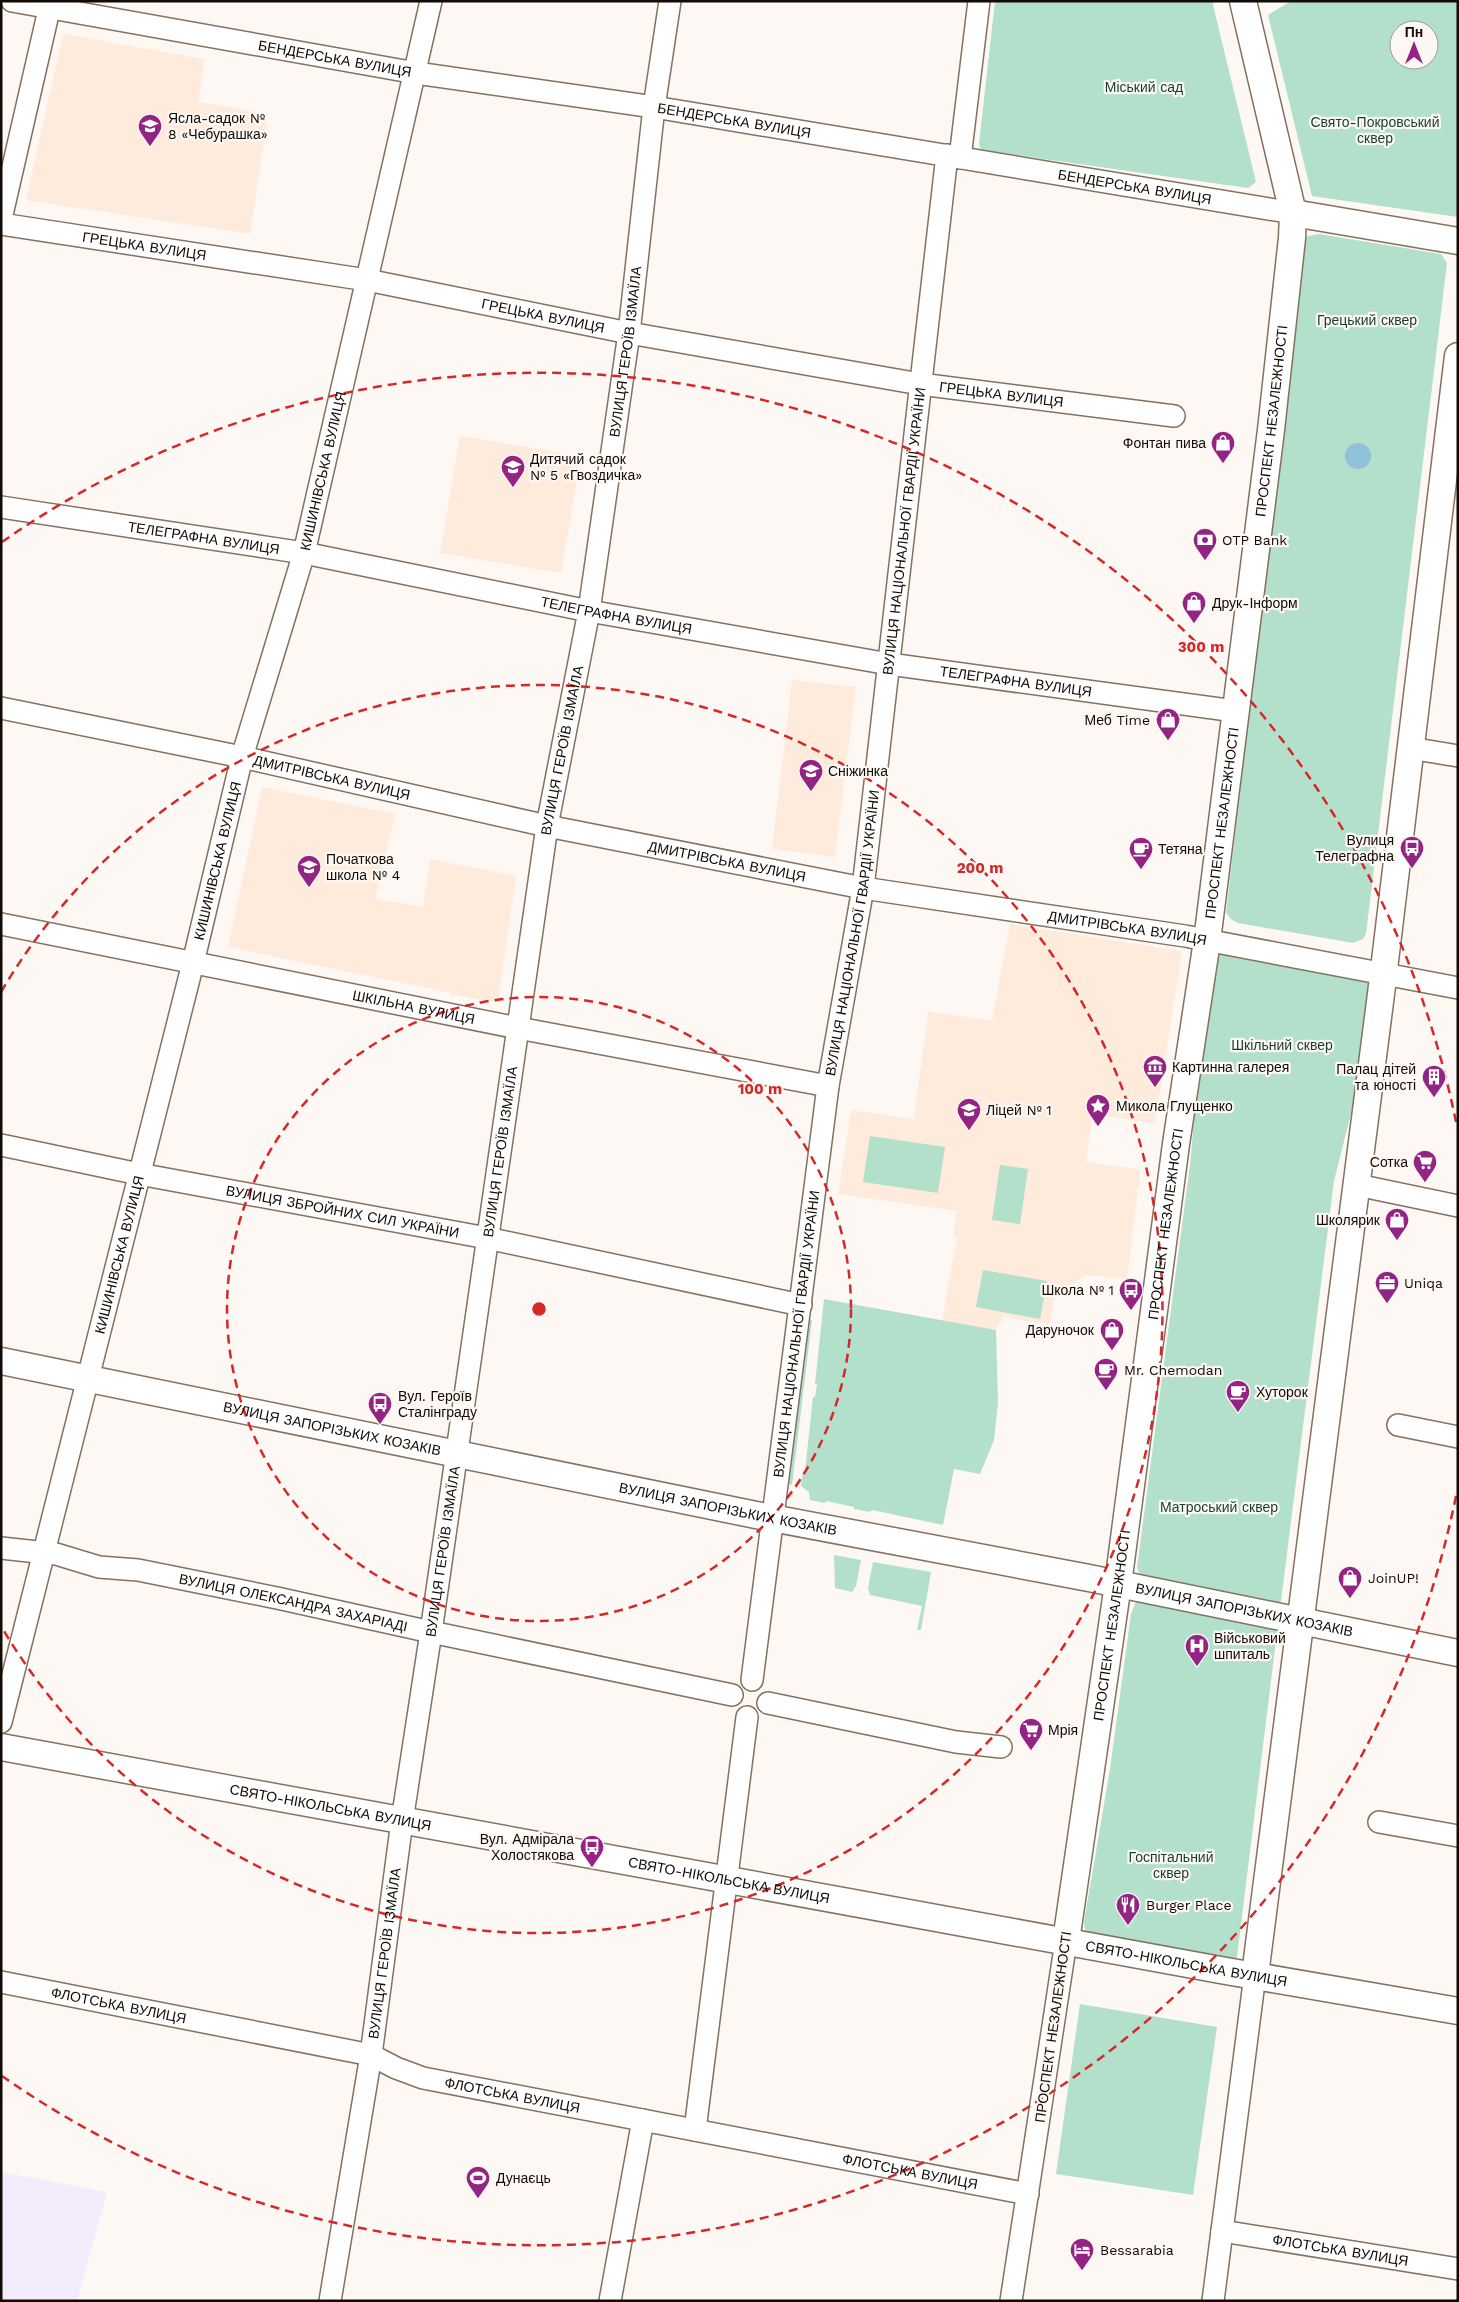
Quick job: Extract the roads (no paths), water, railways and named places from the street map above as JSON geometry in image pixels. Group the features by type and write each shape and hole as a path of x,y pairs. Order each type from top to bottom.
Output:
{"main road":[{"name":"ПРОСПЕКТ НЕЗАЛЕЖНОСТІ","path":"1066,1942 1118,1584 1175,1154 1207,940 1272,420 1292,238 1293,213 1242,1"},
{"name":"БЕНДЕРСЬКА ВУЛИЦЯ","path":"1293,213 1458,240"},
{"path":"1255,1976 1357,1185 1410,748 1451,470 1458,356"},
{"name":"ВУЛИЦЯ ЗАПОРІЗЬКИХ КОЗАКІВ","path":"1,1361 773,1518 1118,1584 1458,1653"},
{"name":"СВЯТО-НІКОЛЬСЬКА ВУЛИЦЯ","path":"1,1747 1066,1942 1458,2011"}],"street":[{"name":"БЕНДЕРСЬКА ВУЛИЦЯ","path":"12,1 50,4 416,73 654,108 1293,213"},
{"name":"КИШИНІВСЬКА ВУЛИЦЯ","path":"1,1722 193,963 242,757 304,554 432,1"},
{"name":"ВУЛИЦЯ ГЕРОЇВ ІЗМАЇЛА","path":"330,2301 372,2055 402,1821 547,826 589,611 629,333 654,108 670,1"},
{"name":"ВУЛИЦЯ НАЦІОНАЛЬНОЇ ГВАРДІЇ УКРАЇНИ","path":"752,1680 828,1086 863,888 920,384 979,1"},
{"path":"1,219 50,4"},
{"name":"ГРЕЦЬКА ВУЛИЦЯ","path":"1,224 367,280 629,333 920,384 1174,416"},
{"name":"ТЕЛЕГРАФНА ВУЛИЦЯ","path":"1,507 304,554 589,611 889,664 1235,711"},
{"name":"ДМИТРІВСЬКА ВУЛИЦЯ","path":"1,708 242,757 547,826 863,888 1207,940 1458,988"},
{"path":"1410,748 1458,756"},
{"name":"ШКІЛЬНА ВУЛИЦЯ","path":"1,924 518,1028 828,1086"},
{"name":"ВУЛИЦЯ ЗБРОЙНИХ СИЛ УКРАЇНИ","path":"1,1146 139,1174 487,1238 800,1305"},
{"path":"1357,1185 1458,1206"},
{"path":"1398,1425 1458,1437"},
{"name":"ВУЛИЦЯ ОЛЕКСАНДРА ЗАХАРІАДІ","path":"1,1548 56,1554 98,1567 147,1572 277,1598 732,1695"},
{"path":"695,2130 725,1879 747,1717 732,1695 752,1680 768,1703 956,1742 1001,1746"},
{"path":"747,1717 768,1703"},
{"path":"1380,1822 1458,1836"},
{"name":"ПРОСПЕКТ НЕЗАЛЕЖНОСТІ","path":"1011,2301 1066,1942"},
{"path":"1213,2301 1255,1976"},
{"name":"ФЛОТСЬКА ВУЛИЦЯ","path":"1,1982 372,2055 396,2068 423,2078 1028,2194"},
{"path":"610,2301 644,2120"},
{"name":"ФЛОТСЬКА ВУЛИЦЯ","path":"1222,2231 1458,2269"}],"water":[{"path":"1358,443 1367,447 1371,456 1367,465 1358,469 1349,465 1345,456 1349,447"}],"place":[{"name":"Ясла-садок № 8 «Чебурашка»","path":"150,147"},
{"name":"Фонтан пива","path":"1223,464"},
{"name":"Дитячий садок № 5 «Гвоздичка»","path":"513,488"},
{"name":"OTP Bank","path":"1205,561"},
{"name":"Друк-Інформ","path":"1194,624"},
{"name":"Меб Time","path":"1168,741"},
{"name":"Сніжинка","path":"811,792"},
{"name":"Вулиця Телеграфна","path":"1412,869"},
{"name":"Тетяна","path":"1141,870"},
{"name":"Початкова школа № 4","path":"309,888"},
{"name":"Картинна галерея","path":"1155,1088"},
{"name":"Палац дітей та юності","path":"1434,1098"},
{"name":"Микола Глущенко","path":"1098,1127"},
{"name":"Ліцей № 1","path":"969,1131"},
{"name":"Сотка","path":"1425,1183"},
{"name":"Школярик","path":"1397,1241"},
{"name":"Uniqa","path":"1387,1304"},
{"name":"Школа № 1","path":"1131,1311"},
{"name":"Даруночок","path":"1112,1351"},
{"name":"Mr. Chemodan","path":"1106,1391"},
{"name":"Хуторок","path":"1238,1413"},
{"name":"Вул. Героїв Сталінграду","path":"380,1425"},
{"name":"JoinUP!","path":"1350,1599"},
{"name":"Військовий шпиталь","path":"1197,1667"},
{"name":"Мрія","path":"1031,1751"},
{"name":"Вул. Адмірала Холостякова","path":"592,1868"},
{"name":"Burger Place","path":"1128,1926"},
{"name":"Дунаєць","path":"478,2199"},
{"name":"Bessarabia","path":"1082,2271"}],"park label":[{"name":"Міський сад","path":"1144,87"},
{"name":"Свято-Покровський сквер","path":"1375,130"},
{"name":"Грецький сквер","path":"1367,320"},
{"name":"Шкільний сквер","path":"1282,1045"},
{"name":"Матроський сквер","path":"1219,1507"},
{"name":"Госпітальний сквер","path":"1171,1865"}]}
